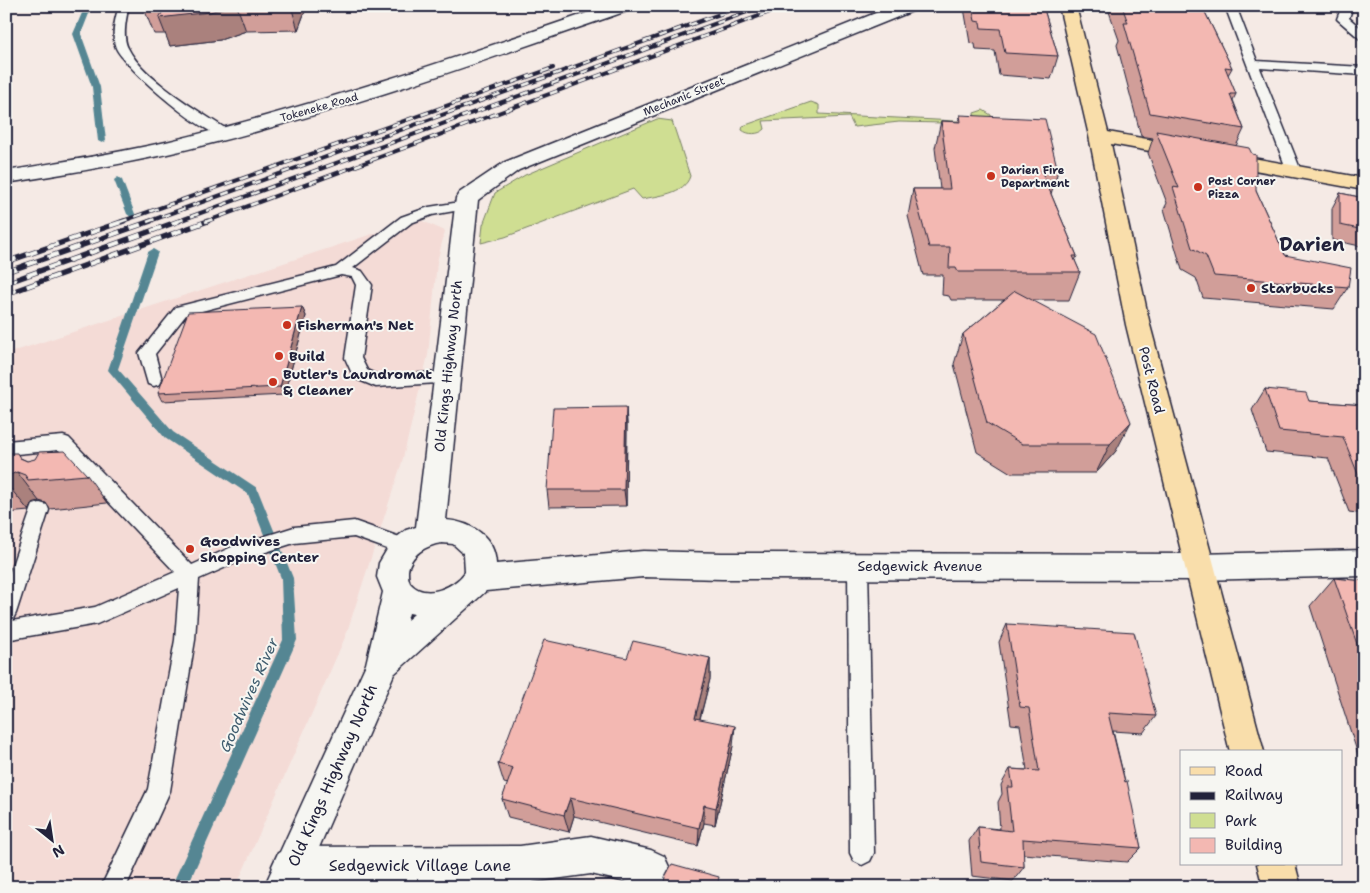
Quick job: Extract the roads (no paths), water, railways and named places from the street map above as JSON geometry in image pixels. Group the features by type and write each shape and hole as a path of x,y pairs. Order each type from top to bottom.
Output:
{"main road":[{"name":"Post Road","path":"1068,6 1099,136 1138,325 1246,750"},
{"path":"1099,136 1364,184"},
{"path":"1277,866 1282,887"}],"street":[{"name":"Mechanic Street","path":"467,202 512,166 909,6"},
{"name":"Tokeneke Road","path":"6,177 87,164 223,133 300,113 378,90 614,8"},
{"name":"Old Kings Highway North","path":"452,601 437,605 421,605 408,600 398,592 392,582 392,569 396,558 417,540 447,378 467,202"},
{"path":"417,540 444,531 468,538 476,546 481,556 481,567 477,579"},
{"name":"Sedgewick Avenue","path":"477,579 643,564 1200,567 1364,563"},
{"name":"Old Kings Highway North","path":"382,664 452,601 467,591 477,579"},
{"name":"Old Kings Highway North","path":"287,876 382,664 398,592"},
{"name":"Sedgewick Village Lane","path":"287,876 516,876 591,855 652,868"}],"lane":[{"path":"124,6 121,17 121,47 158,88 223,133"},
{"path":"1230,6 1294,171"},
{"path":"1348,6 1343,19 1364,37"},
{"path":"1252,64 1364,71"},
{"path":"154,380 147,354 181,311 341,270 406,220 429,211 467,202"},
{"path":"341,270 357,274 364,285 353,358 360,374 376,381 447,378"},
{"path":"6,448 60,450 190,575"},
{"path":"6,612 40,510"},
{"path":"6,631 97,615 242,552 294,535 354,530 417,540"},
{"path":"858,566 862,852"},
{"path":"113,887 159,791 185,640 190,575"}],"waterway":[{"name":"Goodwives River","path":"89,6 77,34 96,87 102,141"},
{"name":"Goodwives River","path":"118,180 131,214"},
{"name":"Goodwives River","path":"153,252 113,370 169,435 253,491 287,578 290,640 179,887"}],"railway":[{"path":"147,222 742,6"},
{"path":"176,222 763,6"},
{"path":"205,222 786,6"},
{"path":"120,222 553,68"},
{"path":"6,262 124,221"},
{"path":"6,272 151,221"},
{"path":"6,283 179,221"},
{"path":"6,294 208,221"}],"place":[{"name":"Darien Fire Department","path":"991,176"},
{"name":"Post Corner Pizza","path":"1198,187"},
{"name":"Starbucks","path":"1251,288"},
{"name":"Fisherman's Net","path":"287,325"},
{"name":"Build","path":"279,356"},
{"name":"Butler's Laundromat & Cleaner","path":"273,382"},
{"name":"Goodwives Shopping Center","path":"190,549"}],"district":[{"name":"Darien","path":"1312,244"}]}
